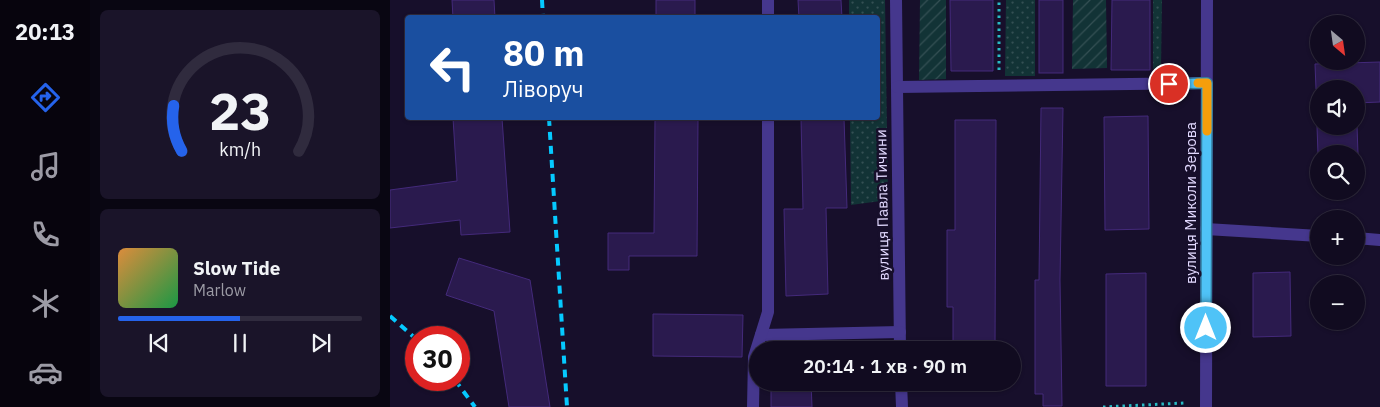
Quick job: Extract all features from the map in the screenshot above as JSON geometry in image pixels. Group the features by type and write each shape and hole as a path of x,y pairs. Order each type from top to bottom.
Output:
{"street":[{"path":"768,0 768,15"},
{"name":"вулиця Павла Тичини","path":"896,0 900,341"},
{"name":"вулиця Миколи Зерова","path":"1206,407 1207,0"},
{"path":"897,87 1207,83"},
{"path":"753,407 754,357 768,312 768,120"},
{"path":"1206,229 1310,235"},
{"path":"1365,239 1380,240"},
{"path":"760,335 900,332"},
{"path":"901,391 902,407"}],"path":[{"path":"999,0 999,86"},
{"path":"1102,407 1184,404"}],"green space":[{"path":"849,0 885,0 888,200 851,205 850,120 880,120 880,15 849,15"},
{"path":"920,0 946,0 946,79 919,80"},
{"path":"1006,0 1035,0 1035,76 1005,76"},
{"path":"1073,0 1106,0 1107,68 1072,69"},
{"path":"1153,0 1162,0 1161,68 1153,69"}],"building":[{"path":"452,0 494,0 495,15 453,15"},
{"path":"656,0 695,0 695,15 656,15"},
{"path":"798,0 841,0 842,15 799,15"},
{"path":"950,0 993,0 993,71 951,71"},
{"path":"1039,0 1063,0 1063,73 1039,73"},
{"path":"1112,0 1150,0 1150,70 1111,70"},
{"path":"1365,62 1380,62 1380,102 1365,103 1365,80 1316,80 1315,70 1365,70"},
{"path":"1041,108 1063,108 1060,280 1062,406 1043,406 1043,394 1035,394 1035,280 1039,280"},
{"path":"1148,116 1149,229 1105,230 1104,117"},
{"path":"453,120 502,120 510,232 461,235 460,220 390,228 390,190 457,181"},
{"path":"655,120 698,120 697,256 629,256 629,270 608,270 608,233 654,233"},
{"path":"801,120 844,120 847,208 826,208 828,294 786,296 784,209 803,209"},
{"path":"955,120 996,120 995,341 953,341 953,307 947,307 947,230 955,230"},
{"path":"1317,135 1357,135 1358,145 1318,145"},
{"path":"459,258 530,280 550,407 509,407 494,311 446,295"},
{"path":"1290,272 1291,336 1253,337 1253,273"},
{"path":"1146,273 1146,386 1106,386 1106,274"},
{"path":"653,314 743,315 742,357 653,356"},
{"path":"771,391 811,391 812,407 771,407"}],"railway":[{"path":"542,0 543,15"},
{"path":"549,120 567,407"},
{"path":"390,316 405,329"},
{"path":"463,391 475,407"}],"slow traffic":[{"path":"1198,83 1207,83 1207,131"}],"route":[{"path":"1169,84 1207,83 1206,328"}]}
